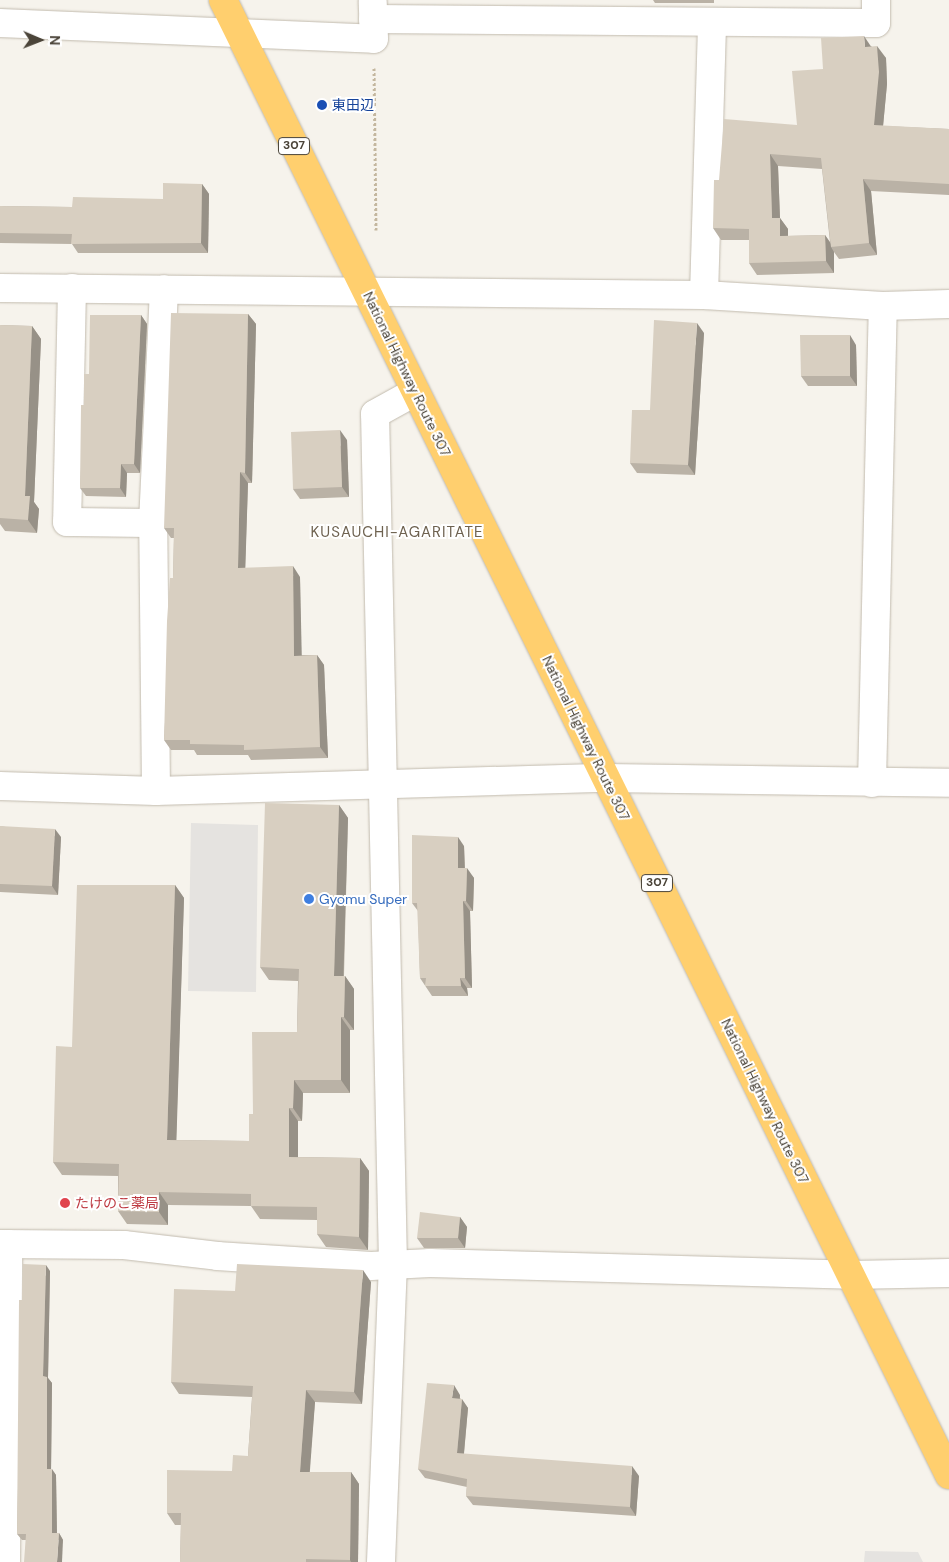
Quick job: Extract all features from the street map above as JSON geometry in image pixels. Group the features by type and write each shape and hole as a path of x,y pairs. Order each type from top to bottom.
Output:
{"highway":[{"name":"National Highway Route 307","path":"222,0 949,1475"}],"street":[{"path":"0,24 239,33 373,19 876,23 876,0"},
{"path":"704,295 712,22"},
{"path":"0,288 704,295 883,306 949,304"},
{"path":"72,288 67,522 153,522"},
{"path":"156,791 153,522 164,289"},
{"path":"872,783 883,306"},
{"path":"381,1562 393,1264 381,785 375,414 415,392"},
{"path":"0,786 156,791 605,778 949,783"},
{"path":"0,1561 6,1561 4,1244 124,1245 227,1257 370,1266 393,1264 850,1275 949,1273"}],"path":[{"path":"373,19 376,230"}],"shaded area":[{"path":"191,823 258,825 256,992 188,991"},
{"path":"865,1551 918,1552 923,1562 864,1562"}],"building":[{"path":"864,36 865,47 877,46 879,72 874,125 949,129 949,184 863,179 869,243 831,247 821,158 770,154 772,218 780,218 780,236 825,235 826,261 749,263 749,229 713,228 714,180 719,180 724,119 797,125 792,71 823,69 821,38"},
{"path":"163,183 202,184 201,243 71,244 72,234 0,233 0,206 72,207 73,197 163,199"},
{"path":"171,313 248,314 245,473 240,472 238,568 293,566 294,656 317,655 320,747 244,750 244,745 190,744 190,740 164,740 167,621 170,578 173,578 174,528 164,528"},
{"path":"90,315 141,315 134,464 121,464 120,488 80,488 81,405 84,405 84,374 89,374"},
{"path":"654,320 697,323 688,465 630,463 632,410 650,410"},
{"path":"0,325 32,326 25,496 30,496 28,520 0,518"},
{"path":"800,335 850,335 850,376 801,376"},
{"path":"340,430 342,487 293,489 291,432"},
{"path":"265,803 339,805 334,976 345,976 344,1017 341,1017 341,1080 294,1080 293,1108 289,1108 289,1157 360,1158 359,1237 317,1234 317,1207 251,1206 251,1194 159,1192 159,1212 118,1211 119,1164 53,1162 56,1046 72,1047 77,885 175,885 167,1140 249,1141 249,1114 253,1114 252,1032 297,1032 299,969 260,967"},
{"path":"0,826 55,829 52,886 0,884"},
{"path":"412,835 458,837 458,868 467,868 466,901 463,901 465,978 460,978 461,986 425,986 426,978 420,978 417,903 412,903"},
{"path":"420,1212 460,1217 458,1238 417,1238"},
{"path":"23,1264 46,1265 43,1376 47,1377 47,1469 52,1469 52,1533 59,1533 57,1562 24,1562 26,1534 17,1534 19,1300 22,1300"},
{"path":"237,1264 363,1270 354,1392 306,1390 300,1472 351,1472 350,1560 306,1559 306,1562 180,1562 181,1513 167,1513 167,1470 232,1471 233,1455 248,1456 253,1386 171,1382 174,1289 235,1291"},
{"path":"427,1383 454,1385 452,1398 462,1399 457,1453 632,1466 630,1507 466,1496 467,1479 418,1469"}],"place":[{"name":"東田辺","path":"322,105"},
{"name":"Gyomu Super","path":"309,899"},
{"name":"たけのこ薬局","path":"65,1203"}],"district":[{"name":"KUSAUCHI-AGARITATE","path":"397,533"}]}
